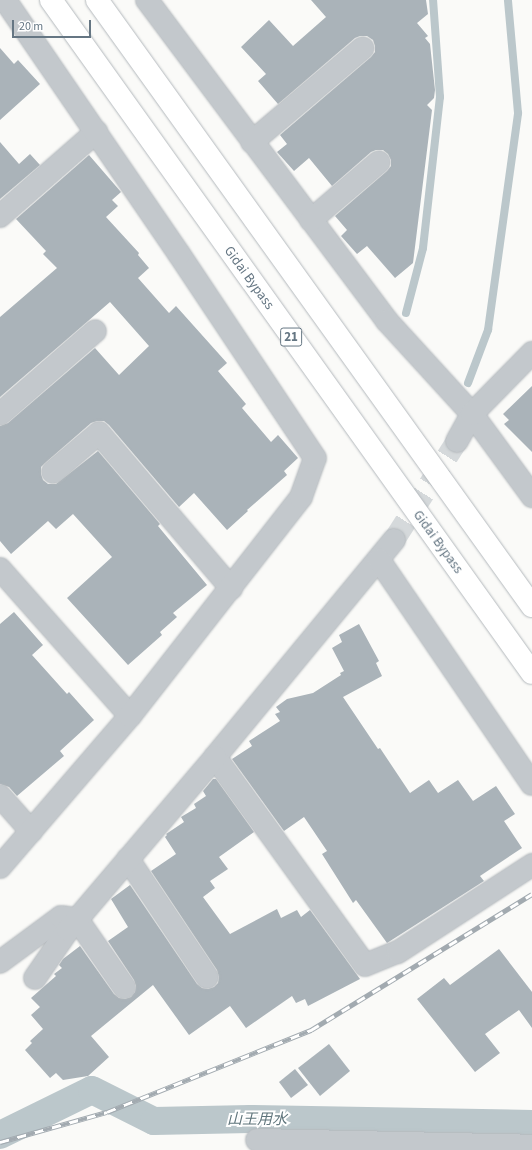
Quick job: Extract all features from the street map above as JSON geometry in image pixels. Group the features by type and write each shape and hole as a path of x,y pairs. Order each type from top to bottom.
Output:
{"highway":[{"name":"Gidai Bypass","path":"51,0 532,673"},
{"path":"97,0 532,606"}],"street":[{"path":"147,0 387,321 472,414 532,496"},
{"path":"0,867 130,716 301,497 314,458 96,132 5,7"},
{"path":"252,142 363,48"},
{"path":"0,216 96,132"},
{"path":"311,220 379,162"},
{"path":"0,414 95,331"},
{"path":"457,441 472,414 532,354"},
{"path":"53,472 98,433 231,588"},
{"path":"35,978 77,919 215,757 394,540"},
{"path":"379,560 532,784"},
{"path":"0,569 130,716"},
{"path":"215,757 365,965 398,952 532,865"},
{"path":"0,796 31,831"},
{"path":"128,859 207,977"},
{"path":"0,962 61,917 77,919 124,987"},
{"path":"257,1140 423,1147 532,1146"}],"building":[{"path":"311,0 426,0 428,14 417,23 428,36 425,38 430,44 435,90 434,98 427,105 432,110 413,263 395,278 367,246 357,254 341,236 347,230 335,216 387,171 391,166 391,160 388,154 383,150 371,152 332,186 309,158 294,171 277,152 287,144 280,135 371,57 375,52 373,40 367,36 355,38 278,104 258,81 266,74 241,47 269,20 293,46 326,17"},
{"path":"0,48 14,64 18,60 40,84 0,120"},
{"path":"0,142 19,164 30,154 40,165 0,199"},
{"path":"89,155 121,192 112,200 118,206 106,217 139,253 138,255 149,268 138,278 169,313 176,306 227,363 218,371 246,404 242,408 271,442 278,435 298,458 284,471 287,475 247,510 248,511 227,530 194,493 179,507 104,421 91,423 41,467 43,480 48,484 56,484 98,451 160,524 158,526 207,585 173,613 177,617 160,632 162,635 128,665 67,598 112,557 73,514 56,529 48,521 11,554 0,541 0,426 8,423 95,348 119,375 149,346 110,302 0,397 0,317 57,268 43,254 46,251 16,219"},
{"path":"532,386 532,452 504,424 509,420 503,414"},
{"path":"14,612 43,645 32,655 67,694 69,692 94,720 60,751 64,756 17,796 9,787 0,784 0,624"},
{"path":"359,624 379,661 376,663 382,676 343,697 410,793 429,780 438,793 458,780 473,801 496,786 515,814 504,821 522,848 480,876 484,881 387,943 356,900 353,903 322,854 327,851 304,817 284,831 232,759 252,746 249,741 280,721 275,714 280,712 276,707 287,699 313,693 341,675 340,673 344,671 332,648 342,642 339,635"},
{"path":"213,779 216,779 254,832 219,857 228,869 210,881 215,888 203,897 230,934 277,909 281,918 297,910 301,917 310,910 360,979 308,1006 305,999 296,1003 292,996 246,1028 230,1006 189,1035 153,985 91,1036 109,1057 88,1076 63,1080 56,1073 50,1078 25,1050 32,1043 30,1041 43,1029 31,1015 40,1007 31,998 56,976 54,974 62,968 59,965 63,959 80,946 114,994 119,998 125,999 131,997 135,992 136,986 134,980 108,941 128,927 111,899 130,885 197,984 202,988 208,989 214,987 218,983 219,977 217,970 151,871 176,854 165,837 167,835 166,834 184,822 181,817 196,808 194,804 206,796 203,791"},
{"path":"499,949 532,992 532,1028 519,1010 485,1034 500,1053 475,1072 417,999 444,978 450,985"},
{"path":"329,1044 350,1071 320,1096 298,1068"},
{"path":"295,1069 308,1085 291,1098 279,1082"}],"waterway":[{"path":"406,313 423,248 440,97 433,0"},
{"path":"468,383 488,330 518,113 508,0"},
{"name":"山王用水","path":"0,1135 92,1090 154,1121 250,1119 532,1124"}],"tunnel":[{"path":"394,540 457,441"}],"railway":[{"path":"0,1142 107,1112 311,1030 532,894"}]}
